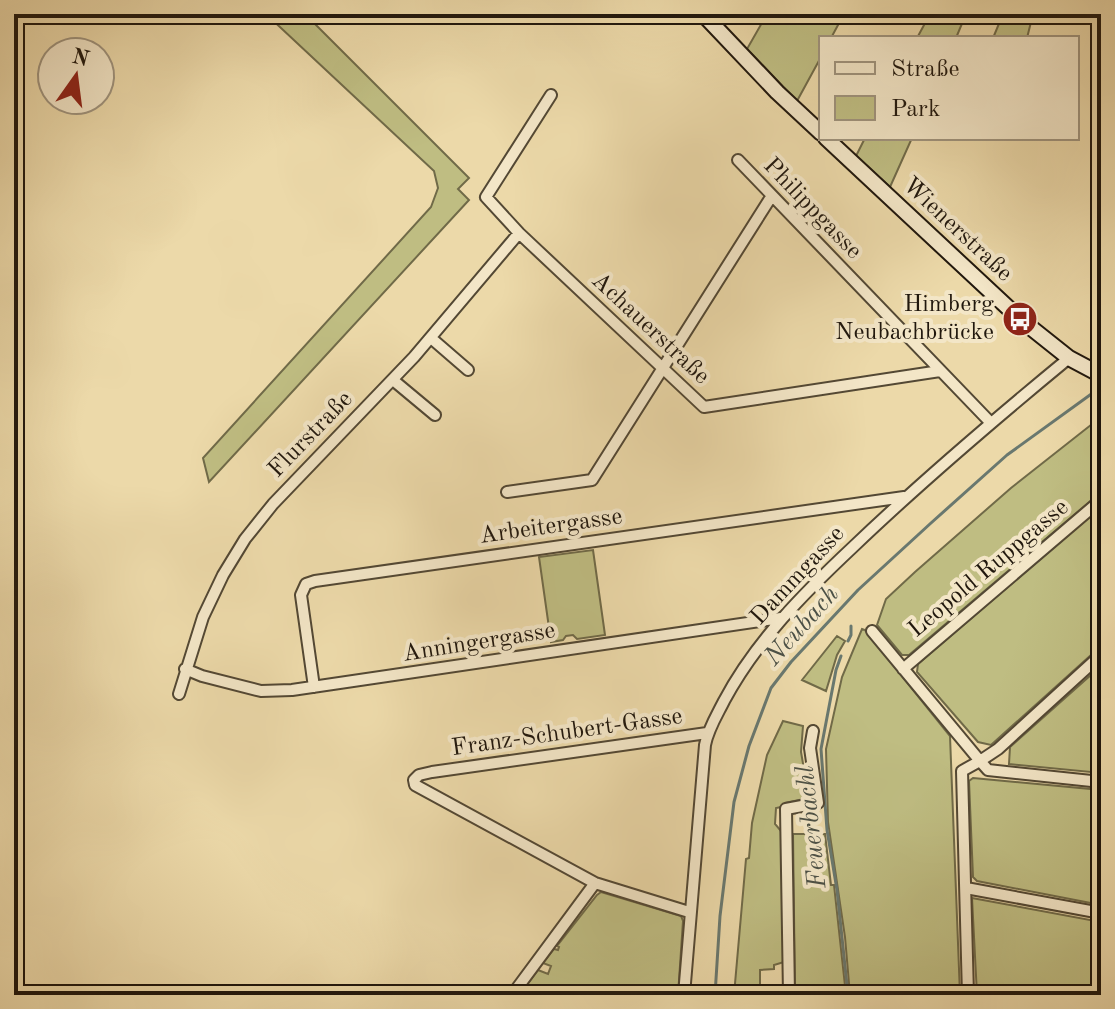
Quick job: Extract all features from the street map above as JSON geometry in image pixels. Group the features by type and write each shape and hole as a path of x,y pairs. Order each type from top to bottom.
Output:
{"street":[{"path":"703,14 819,131"},
{"name":"Achauerstraße","path":"551,95 486,197 519,233 704,407 940,371"},
{"name":"Wienerstraße","path":"828,140 1020,319 1069,358 1096,372"},
{"name":"Philippgasse","path":"738,160 991,423"},
{"path":"507,492 592,480 771,197"},
{"name":"Flurstraße","path":"179,694 203,617 245,539 273,504 431,338 519,233"},
{"path":"431,338 468,370"},
{"name":"Dammgasse","path":"684,995 703,758 707,733 734,682 781,618 906,497 1069,358"},
{"path":"393,380 435,415"},
{"name":"Arbeitergasse","path":"314,687 301,595 306,584 315,581 906,497"},
{"name":"Leopold Ruppgasse","path":"903,669 1101,500"},
{"name":"Anningergasse","path":"185,669 261,691 314,687 781,618"},
{"path":"872,631 988,770 1101,782"},
{"path":"968,995 962,771 998,749 1101,655"},
{"path":"789,995 786,809 818,803 810,748 813,731"},
{"name":"Franz-Schubert-Gasse","path":"595,883 415,785 414,780 419,775 432,772 707,733"},
{"path":"512,995 595,883 689,912"},
{"path":"966,888 1101,913"}],"green space":[{"path":"266,14 305,14 469,178 458,189 469,200 209,482 203,458 431,207 438,188 434,171"},
{"path":"767,14 844,14 832,36 819,36 819,61 797,101 747,49"},
{"path":"930,14 966,14 957,36 918,36"},
{"path":"1003,14 1033,14 1028,36 994,36"},
{"path":"864,140 911,140 890,187 856,156"},
{"path":"1101,417 1101,492 909,655 902,655 877,625 886,599 1011,488"},
{"path":"1101,507 1101,646 991,745 978,742 917,672 918,664"},
{"path":"593,550 605,635 577,639 573,635 551,642 539,557"},
{"path":"862,629 950,736 960,995 850,995 828,822 826,749 842,677"},
{"path":"837,636 845,641 837,655 826,691 802,680"},
{"path":"1101,666 1101,773 1009,764 1010,747"},
{"path":"783,721 803,726 801,752 809,798 776,808 775,824 781,831 784,962 774,965 774,969 760,970 760,987 773,987 773,992 734,995 746,859 749,858 752,823 767,755"},
{"path":"973,778 1101,790 1101,905 977,881 973,877 969,781"},
{"path":"793,834 825,834 846,995 795,995"},
{"path":"601,892 681,916 678,995 519,995 538,970 548,974 551,966 543,963 554,949 558,950 557,946"},
{"path":"972,898 1101,922 1101,995 977,995"}],"waterway":[{"name":"Neubach","path":"715,995 720,916 734,802 749,746 771,688 858,590 931,523 1007,455 1101,387"},
{"path":"848,641 851,626"},
{"name":"Feuerbachl","path":"841,656 821,749 827,830 848,995"}],"place":[{"name":"Himberg Neubachbrücke","path":"1020,319"}]}
